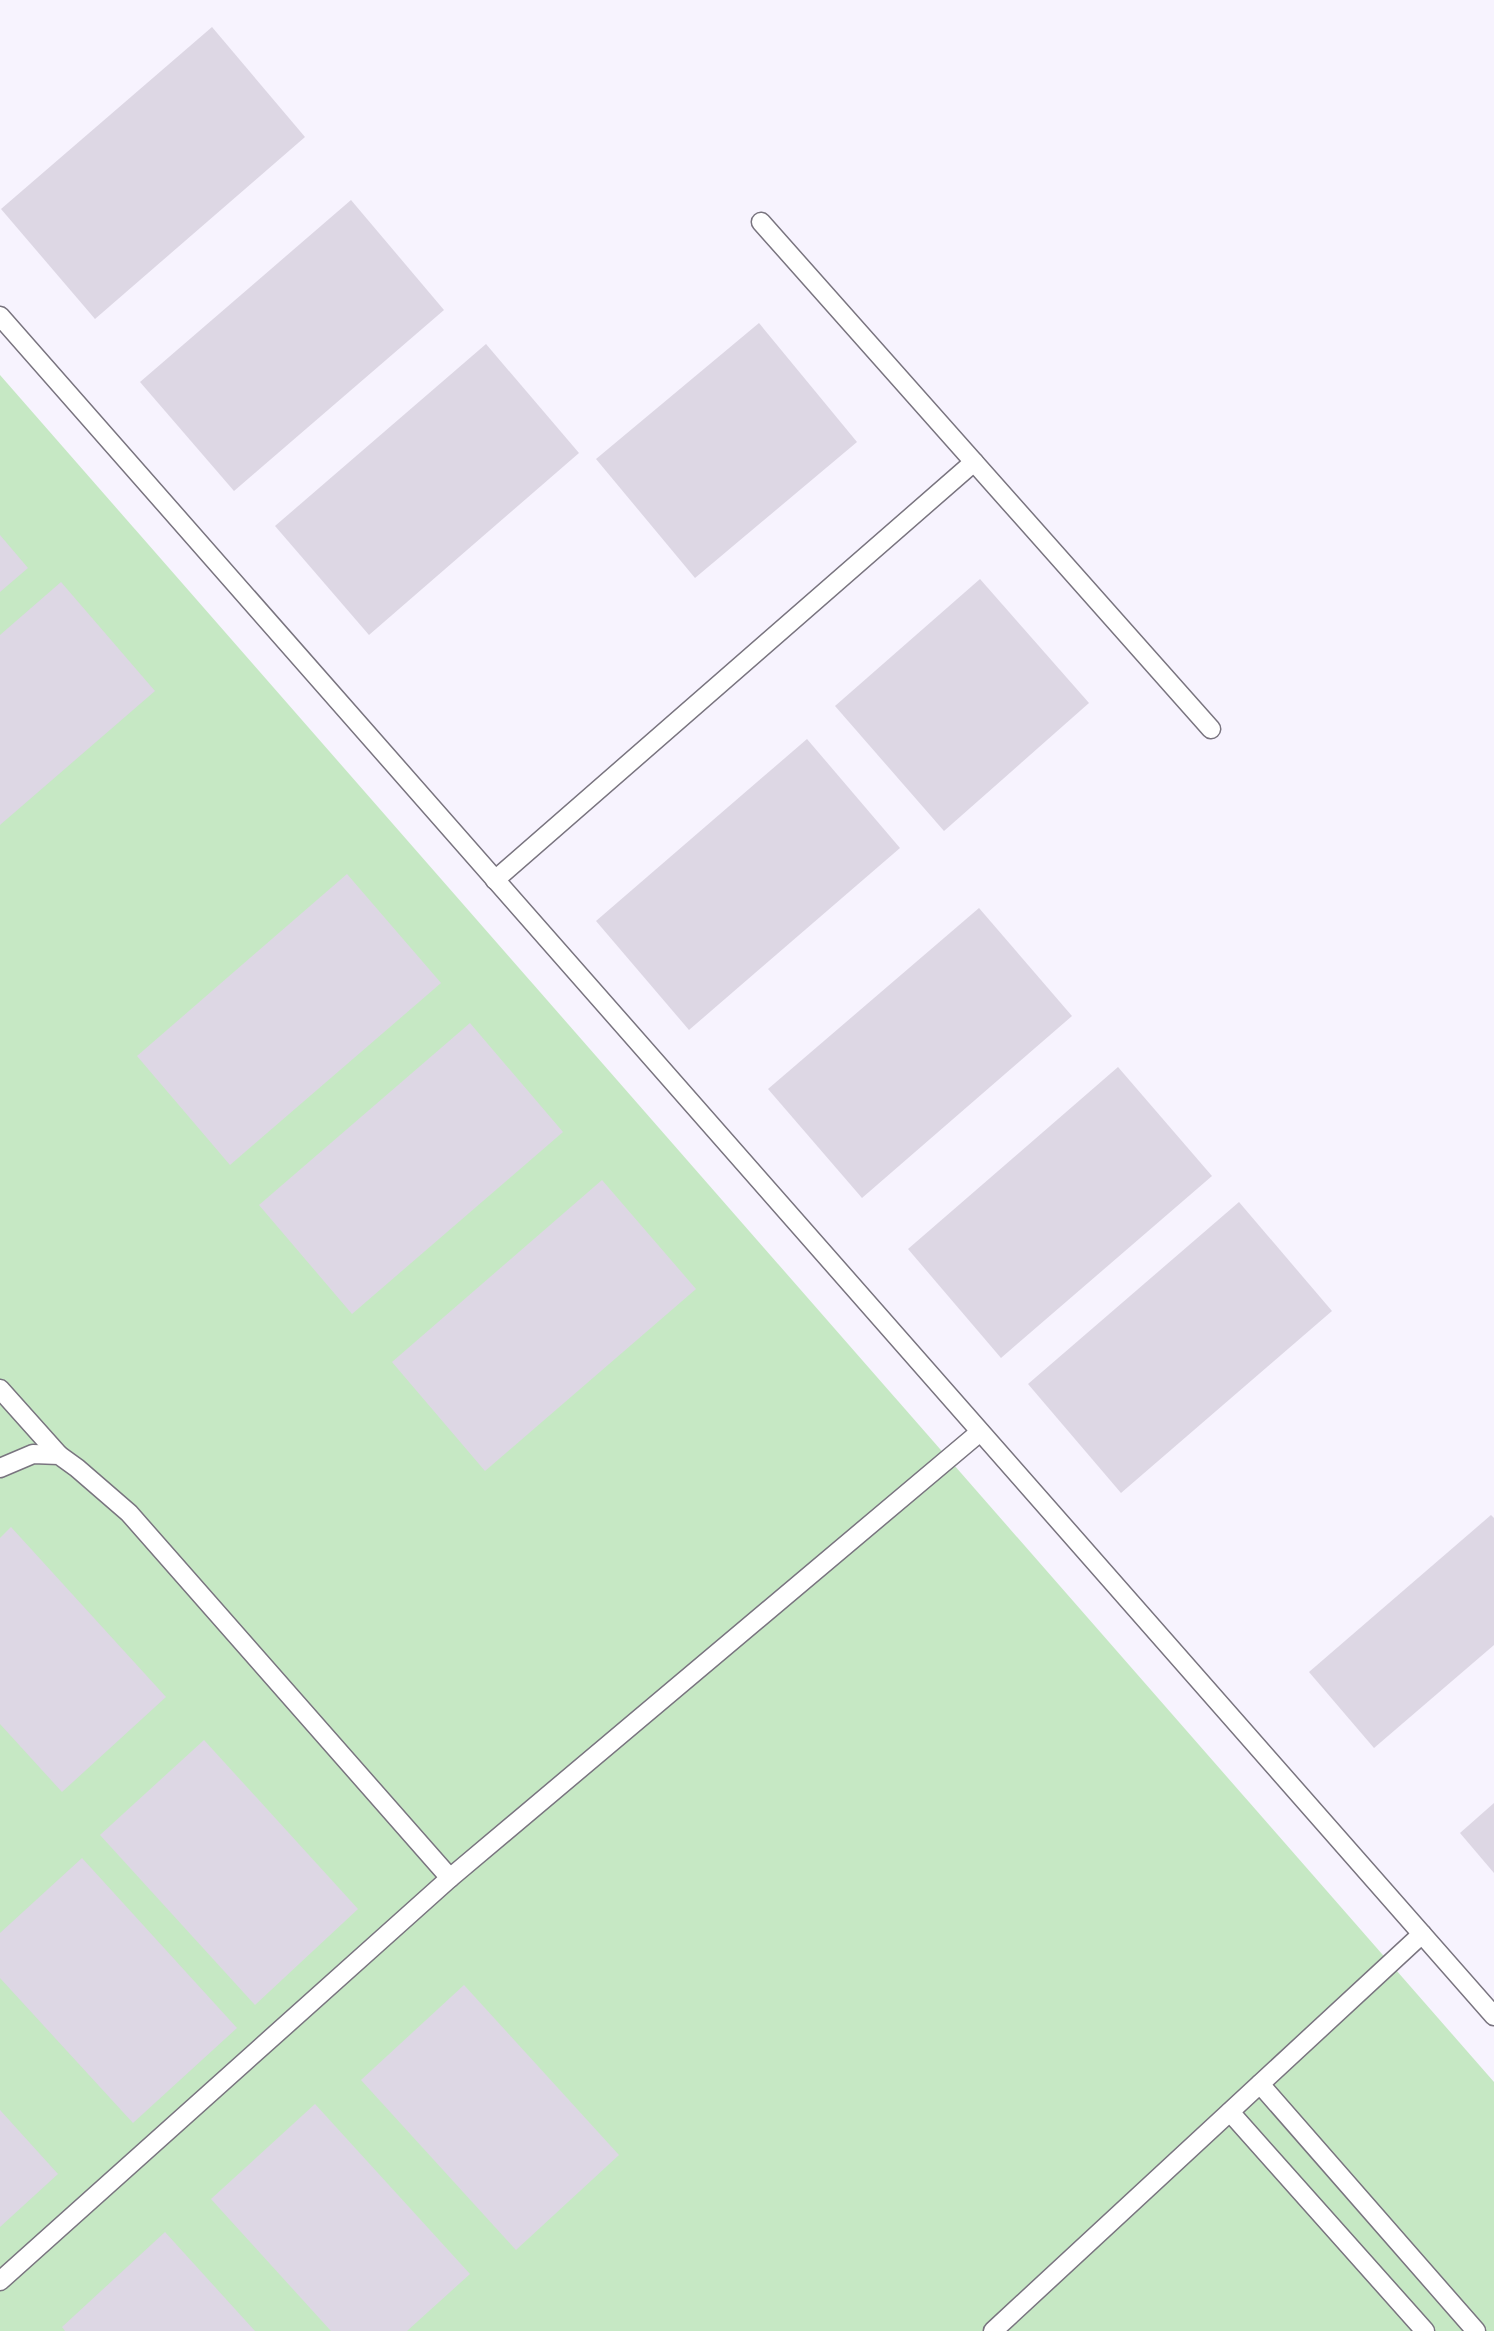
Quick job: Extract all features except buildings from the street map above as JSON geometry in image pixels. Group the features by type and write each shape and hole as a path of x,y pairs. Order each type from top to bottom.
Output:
{"lane":[{"path":"760,222 1211,729"},
{"path":"0,316 1494,2016"},
{"path":"495,880 974,462"},
{"path":"0,1389 59,1455 129,1513 450,1878"},
{"path":"0,2281 450,1878 980,1431"},
{"path":"0,1468 33,1454 59,1455"},
{"path":"993,2331 1422,1934"},
{"path":"1260,2084 1476,2331"},
{"path":"1230,2112 1425,2331"}],"green space":[{"path":"0,375 1494,2082 1494,2331 0,2331"}]}
